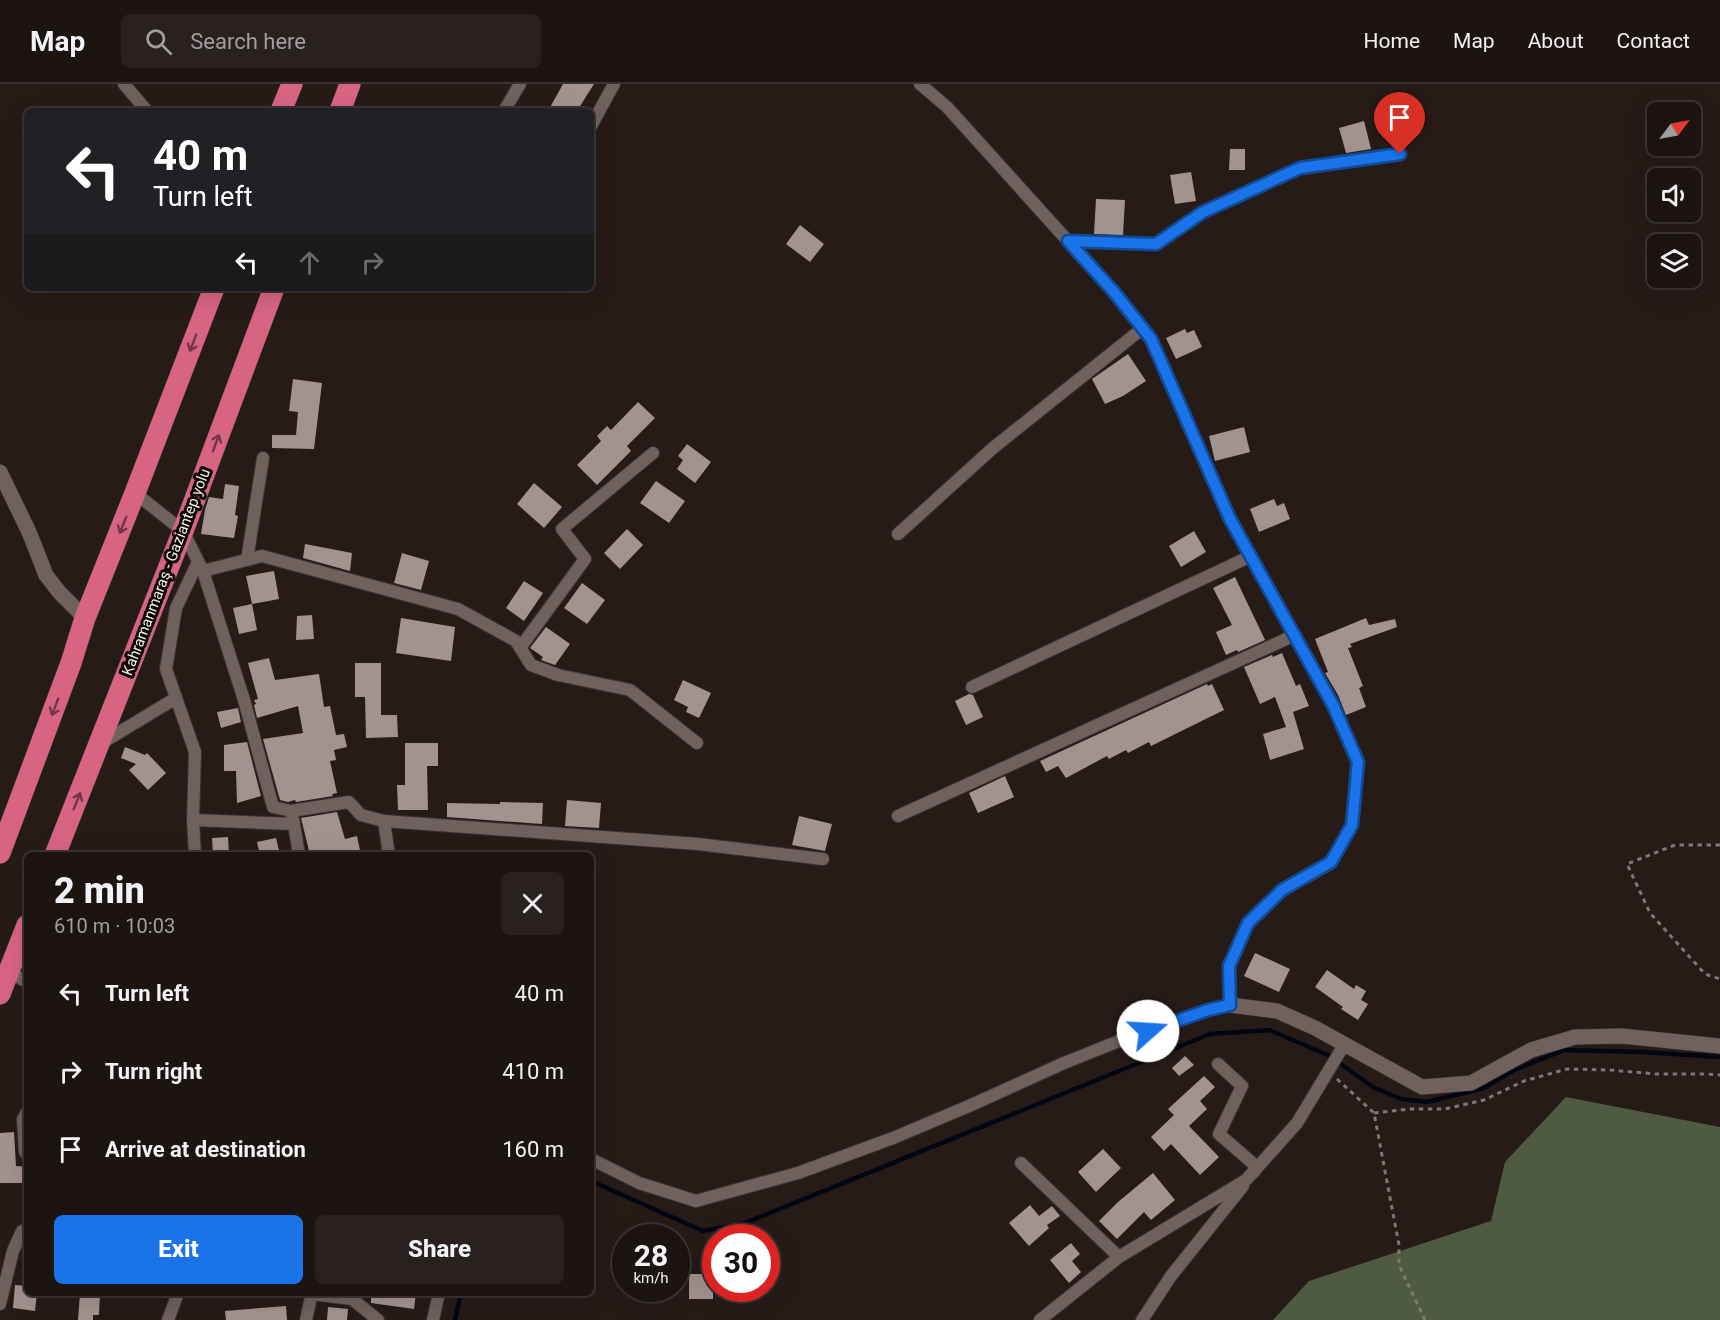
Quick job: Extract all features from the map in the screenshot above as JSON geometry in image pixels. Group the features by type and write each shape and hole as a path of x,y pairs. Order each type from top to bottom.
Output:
{"highway":[{"path":"282,108 292,84"},
{"path":"341,108 350,84"},
{"path":"0,853 71,663 85,618 213,291"},
{"name":"Kahramanmaraş - Gaziantep yolu","path":"56,852 183,531 273,291"},
{"path":"0,994 18,977 24,943"}],"street":[{"path":"124,84 144,108"},
{"path":"506,108 520,84"},
{"path":"594,121 614,84"},
{"path":"920,84 947,107 1114,292 1151,339 1230,519 1333,705 1358,762 1352,825 1331,862 1282,890 1248,923 1229,966 1230,1005"},
{"path":"1068,241 1156,244 1203,212 1300,168 1400,154"},
{"path":"898,534 993,448 1143,328"},
{"path":"520,648 585,560 561,530 653,453"},
{"path":"247,560 263,458"},
{"path":"0,472 29,532 46,575 85,618"},
{"path":"135,493 183,531 200,566 244,700 273,807 292,818 298,852"},
{"path":"200,566 262,556 458,609 516,641 531,665 558,675 630,690 697,743"},
{"path":"972,687 1251,556"},
{"path":"195,852 193,820 195,752 166,669 176,608 200,566"},
{"path":"898,816 1295,635"},
{"path":"99,745 176,698"},
{"path":"193,820 292,818 349,802 361,815 384,821 698,844 823,859"},
{"path":"384,821 389,852"},
{"path":"594,1160 639,1183 696,1201 809,1169 893,1138 1064,1063 1130,1037 1208,1010 1230,1005 1276,1011 1315,1028 1422,1087 1471,1083 1531,1050 1575,1037 1622,1036 1720,1046"},
{"path":"1040,1320 1119,1257 1246,1180 1297,1122 1344,1045"},
{"path":"1218,1064 1242,1086 1219,1134 1257,1167"},
{"path":"24,1117 24,1136"},
{"path":"1021,1163 1119,1257"},
{"path":"1142,1320 1171,1276 1257,1167"},
{"path":"0,1304 13,1251 24,1230"},
{"path":"168,1320 177,1296"},
{"path":"306,1320 311,1296"},
{"path":"332,1296 352,1299 378,1320"},
{"path":"433,1320 438,1296"}],"path":[{"path":"1720,845 1675,845 1628,864 1650,913 1705,974 1720,979"},
{"path":"1374,1113 1410,1109 1445,1109 1484,1100 1524,1081 1567,1069 1720,1075"},
{"path":"1329,1071 1374,1113 1399,1245 1399,1265 1425,1320"}],"green space":[{"path":"1566,1097 1720,1127 1720,1320 1273,1320 1309,1281 1491,1221 1505,1162"}],"building":[{"path":"563,84 594,84 579,108 550,108"},
{"path":"1364,121 1371,149 1346,153 1339,128"},
{"path":"1230,149 1245,149 1245,170 1229,170"},
{"path":"1191,172 1196,201 1175,204 1170,175"},
{"path":"1096,199 1125,200 1123,235 1094,234"},
{"path":"800,225 824,244 810,262 786,244"},
{"path":"1185,329 1187,333 1194,330 1202,347 1176,359 1166,338"},
{"path":"1128,354 1146,381 1123,396 1105,404 1092,379"},
{"path":"293,379 322,383 314,449 272,448 272,435 296,435 298,412 289,411"},
{"path":"638,402 655,418 627,446 631,451 597,485 577,465 601,441 597,436 607,426 611,430"},
{"path":"1244,427 1250,452 1215,461 1209,436"},
{"path":"687,444 711,462 695,483 677,469 683,460 678,456"},
{"path":"656,481 685,501 669,523 640,503"},
{"path":"534,483 562,507 544,528 517,504"},
{"path":"225,484 239,486 235,515 238,516 234,538 201,534 209,497 223,499"},
{"path":"1274,499 1277,506 1284,503 1290,519 1259,532 1250,509"},
{"path":"627,529 643,545 620,569 604,553"},
{"path":"1194,531 1206,552 1181,567 1169,546"},
{"path":"305,544 352,553 350,571 303,558"},
{"path":"402,553 429,561 421,590 394,583"},
{"path":"274,571 279,599 252,604 246,576"},
{"path":"1235,577 1265,640 1226,655 1216,632 1232,625 1213,588"},
{"path":"524,581 543,593 524,621 506,608"},
{"path":"582,583 605,600 587,624 564,608"},
{"path":"252,604 257,630 239,634 233,608"},
{"path":"312,615 314,639 296,640 297,616"},
{"path":"401,618 455,627 451,661 396,653"},
{"path":"1366,618 1369,625 1395,619 1397,627 1350,644 1352,647 1348,648 1363,686 1359,688 1366,707 1346,715 1325,673 1328,672 1315,639"},
{"path":"546,627 570,644 555,665 541,660 543,657 530,648"},
{"path":"1282,653 1296,686 1300,684 1309,706 1293,712 1304,749 1270,760 1263,734 1286,727 1275,697 1260,704 1244,667"},
{"path":"269,658 275,680 319,674 324,707 330,706 336,735 344,734 347,747 334,750 336,760 330,761 337,793 332,794 333,796 296,802 295,800 288,802 280,800 263,739 303,733 298,706 257,718 254,700 258,699 248,663"},
{"path":"355,663 381,663 381,715 397,715 398,737 366,738 365,697 355,697"},
{"path":"683,680 711,693 699,718 686,712 688,707 674,700"},
{"path":"1207,684 1208,686 1212,684 1224,710 1151,746 1149,742 1128,753 1126,750 1109,759 1107,756 1066,778 1058,766 1046,772 1040,761"},
{"path":"969,694 973,695 983,717 966,725 955,701"},
{"path":"238,708 241,722 221,728 217,712"},
{"path":"247,742 261,796 237,803 236,771 224,771 224,745"},
{"path":"405,743 438,743 438,766 427,766 428,810 398,810 397,785 405,785"},
{"path":"125,747 145,755 147,753 166,773 148,790 129,770 136,764 121,758"},
{"path":"1005,776 1014,797 978,813 969,793"},
{"path":"567,800 601,803 599,828 565,826"},
{"path":"500,802 543,803 542,824 447,817 447,803 500,804"},
{"path":"337,812 345,839 357,836 360,852 309,852 301,818"},
{"path":"799,816 832,824 825,851 792,845"},
{"path":"228,837 229,852 213,852 212,838"},
{"path":"276,838 279,852 259,852 257,842"},
{"path":"1255,953 1290,969 1279,992 1244,976"},
{"path":"1327,970 1354,989 1356,985 1366,991 1361,1000 1368,1004 1358,1020 1315,987"},
{"path":"1185,1056 1194,1065 1179,1076 1172,1068"},
{"path":"1204,1076 1215,1087 1200,1101 1207,1109 1189,1126 1219,1157 1200,1175 1171,1144 1164,1151 1151,1137 1174,1115 1168,1109"},
{"path":"14,1132 16,1166 24,1167 24,1183 0,1183 0,1133"},
{"path":"1103,1149 1121,1168 1096,1192 1078,1172"},
{"path":"1153,1173 1175,1200 1151,1220 1144,1212 1117,1239 1099,1221"},
{"path":"1030,1205 1039,1216 1052,1206 1060,1216 1047,1225 1049,1228 1029,1246 1009,1223"},
{"path":"1071,1243 1080,1254 1072,1261 1081,1272 1069,1283 1050,1260"},
{"path":"690,1274 702,1274 702,1299 690,1299"},
{"path":"15,1285 24,1286 24,1296 37,1296 35,1311 13,1308"},
{"path":"80,1296 100,1296 99,1315 93,1315 93,1320 78,1320"},
{"path":"371,1296 416,1296 414,1309 371,1303"},
{"path":"286,1306 287,1320 226,1320 225,1311"},
{"path":"328,1307 348,1309 347,1320 327,1320"}],"waterway":[{"path":"594,1182 703,1231 745,1223 1210,1034 1269,1030 1328,1055 1373,1087 1401,1099 1427,1102 1484,1088 1512,1071 1564,1050 1720,1057"},
{"path":"455,1320 460,1296"}],"route":[{"path":"1148,1031 1208,1010 1230,1005 1229,966 1248,923 1282,890 1331,862 1352,825 1358,762 1333,705 1230,519 1151,339 1114,292 1068,241 1156,244 1203,212 1300,168 1400,154"}]}
